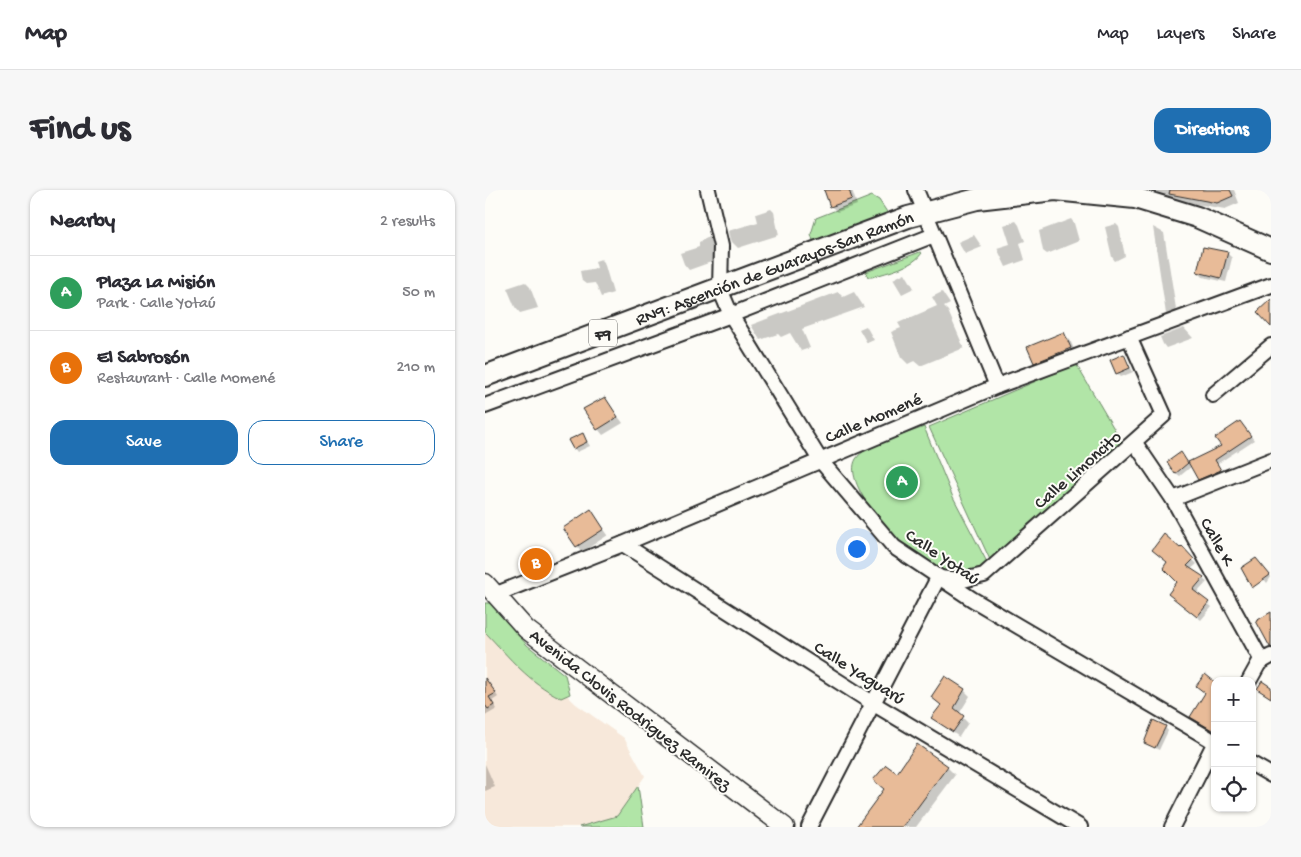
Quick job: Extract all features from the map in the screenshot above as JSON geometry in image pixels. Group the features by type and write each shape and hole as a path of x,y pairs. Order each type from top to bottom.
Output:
{"highway":[{"name":"RN9: Ascención de Guarayos-San Ramón","path":"485,376 924,212 978,194 1055,190 1135,198 1197,217 1271,250"}],"main road":[{"name":"Avenida Clovis Rodriguez Ramirez","path":"490,589 526,629 785,827"}],"street":[{"path":"708,190 721,246 720,289"},
{"path":"917,190 924,212 997,386"},
{"path":"485,406 731,316 934,235"},
{"name":"Calle Momené","path":"490,589 623,544 997,386 1271,284"},
{"name":"Calle Yotaú","path":"720,289 731,316 820,460 894,547 939,578 1211,740"},
{"name":"Calle Limoncito","path":"939,578 963,580 983,575 1135,443 1164,415 1129,337"},
{"path":"1213,395 1271,346"},
{"name":"Calle K","path":"1135,443 1173,498 1267,659"},
{"path":"1173,498 1271,460"},
{"name":"Calle Yaguarú","path":"623,544 874,704 1080,827"},
{"path":"809,827 939,578"},
{"path":"1251,677 1259,663 1267,659"},
{"path":"1172,827 1211,750"},
{"path":"1256,766 1271,775"}],"shaded area":[{"path":"485,617 576,704 624,738 645,776 617,816 579,827 485,827"}],"green space":[{"path":"872,196 879,200 889,215 814,244 811,234 816,218"},
{"path":"920,252 922,253 913,262 885,273 868,277 866,272"},
{"path":"1076,364 1123,444 991,562 929,427"},
{"path":"924,427 952,495 989,566 975,572 958,573 941,570 917,557 877,517 857,485 854,471 856,459 861,454 887,440"},
{"path":"485,603 490,603 527,645 565,675 570,694 561,698 538,684 520,669 485,632"},
{"path":"638,786 644,827 579,827 617,816"}],"building":[{"path":"824,190 849,190 852,199 830,207"},
{"path":"1170,190 1230,190 1233,196 1217,203 1169,194"},
{"path":"1203,247 1228,252 1221,278 1197,272"},
{"path":"1271,299 1271,327 1257,312"},
{"path":"1064,332 1071,348 1034,363 1027,347"},
{"path":"1124,354 1130,368 1116,374 1110,360"},
{"path":"605,397 618,417 597,430 583,409"},
{"path":"1240,421 1251,436 1215,460 1221,470 1198,480 1188,462 1221,446 1215,438"},
{"path":"583,433 587,442 573,449 568,440"},
{"path":"1181,452 1188,463 1175,474 1167,462"},
{"path":"591,509 604,529 576,547 563,528"},
{"path":"1164,534 1180,548 1182,546 1194,559 1187,566 1204,577 1193,590 1209,602 1197,617 1168,594 1177,582 1163,568 1167,562 1152,550"},
{"path":"1256,558 1270,575 1252,588 1241,568"},
{"path":"1271,612 1271,647 1270,647 1256,621"},
{"path":"1205,674 1211,679 1211,729 1190,717 1205,693 1196,686"},
{"path":"945,676 965,689 954,708 964,716 953,732 931,718 941,705 931,697"},
{"path":"485,678 496,693 489,697 494,705 488,709 485,705"},
{"path":"1262,681 1271,687 1271,698 1257,689"},
{"path":"1153,720 1166,726 1155,748 1144,743"},
{"path":"917,744 948,766 903,827 856,827 884,789 873,780 886,765 897,773"}],"place":[{"name":"Plaza La Misión","path":"902,482"},
{"name":"El Sabrosón","path":"536,564"}]}
